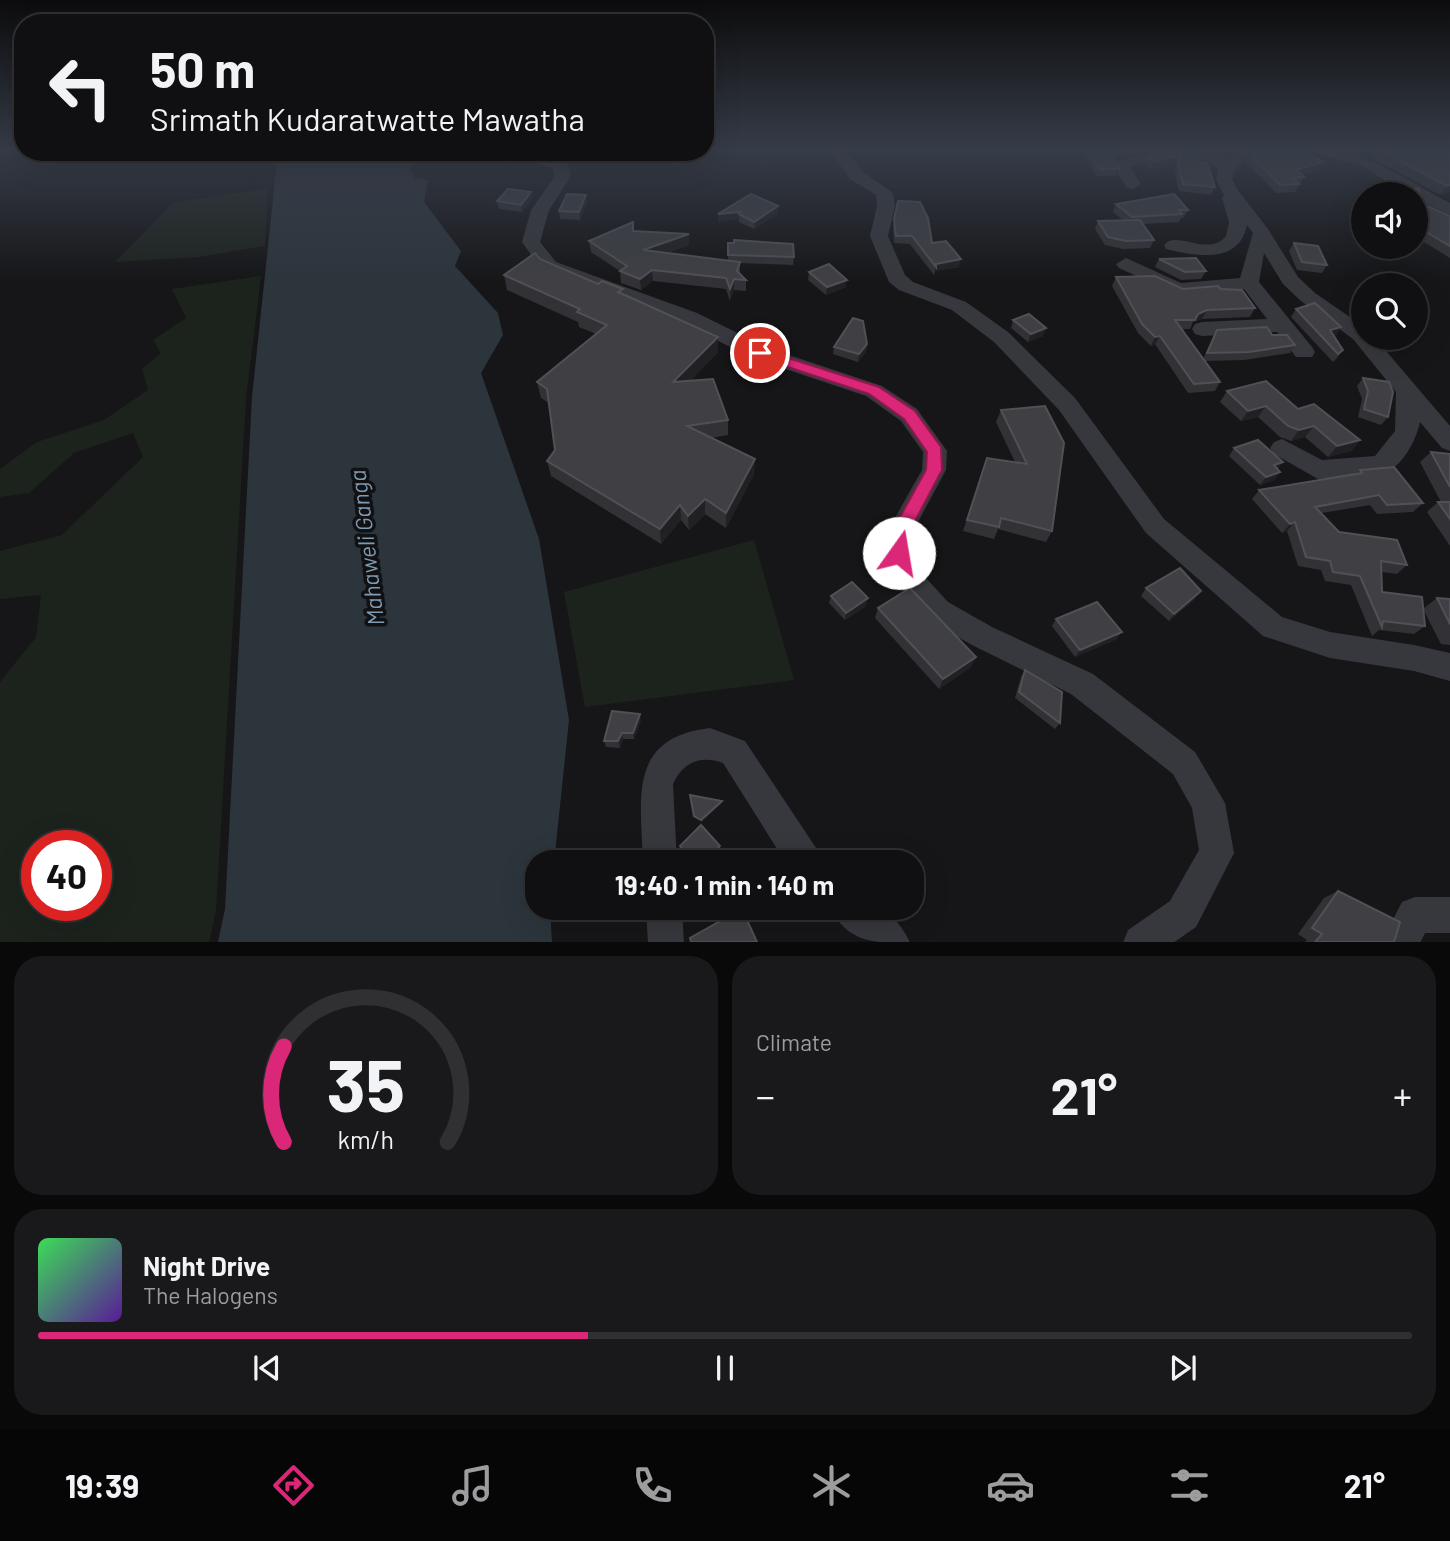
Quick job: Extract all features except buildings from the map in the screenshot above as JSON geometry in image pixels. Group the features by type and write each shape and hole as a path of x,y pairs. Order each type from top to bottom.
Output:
{"street":[{"path":"551,194 540,210 531,242 549,266 690,318 760,353 874,391 909,415 935,451 935,461 934,470 897,537 901,569 938,611 982,636 1082,684 1184,762 1208,803 1216,853 1183,914 1141,942"},
{"path":"884,194 886,206 879,236 896,278 906,286 959,306 1001,337 1067,404 1155,526 1273,627 1330,645 1414,658 1450,667"},
{"path":"1173,245 1208,251 1223,248 1233,240 1238,225 1230,194"},
{"path":"1232,194 1262,233 1290,280 1308,297 1360,334 1450,442"},
{"path":"1421,194 1443,207"},
{"path":"1262,233 1249,283 1304,352"},
{"path":"1126,264 1178,289 1249,283"},
{"path":"1202,328 1282,325"},
{"path":"1282,448 1318,470 1382,465 1405,441 1410,412 1407,388"},
{"path":"660,850 657,784 667,761 687,746 710,743 734,751 798,850"},
{"path":"1400,942 1415,915 1450,915"},
{"path":"665,920 666,942"},
{"path":"864,920 891,942"}],"shaded area":[{"path":"230,194 268,194 265,246 199,257 115,262 173,203"},
{"path":"261,276 246,399 216,911 209,942 0,942 0,682 36,637 41,595 0,599 0,551 62,535 143,457 133,433 74,453 29,493 0,497 0,469 37,442 104,420 148,390 142,369 161,353 153,340 186,318 172,289"},
{"path":"754,540 794,680 585,707 564,592"}],"water":[{"name":"Mahaweli Ganga","path":"274,194 425,194 424,202 461,251 455,266 498,313 503,335 481,373 539,539 569,720 555,850 525,850 525,920 551,920 552,942 218,942 225,909 252,397"}],"route":[{"path":"760,353 874,391 909,415 935,451 934,470 897,537 899,553"}]}
